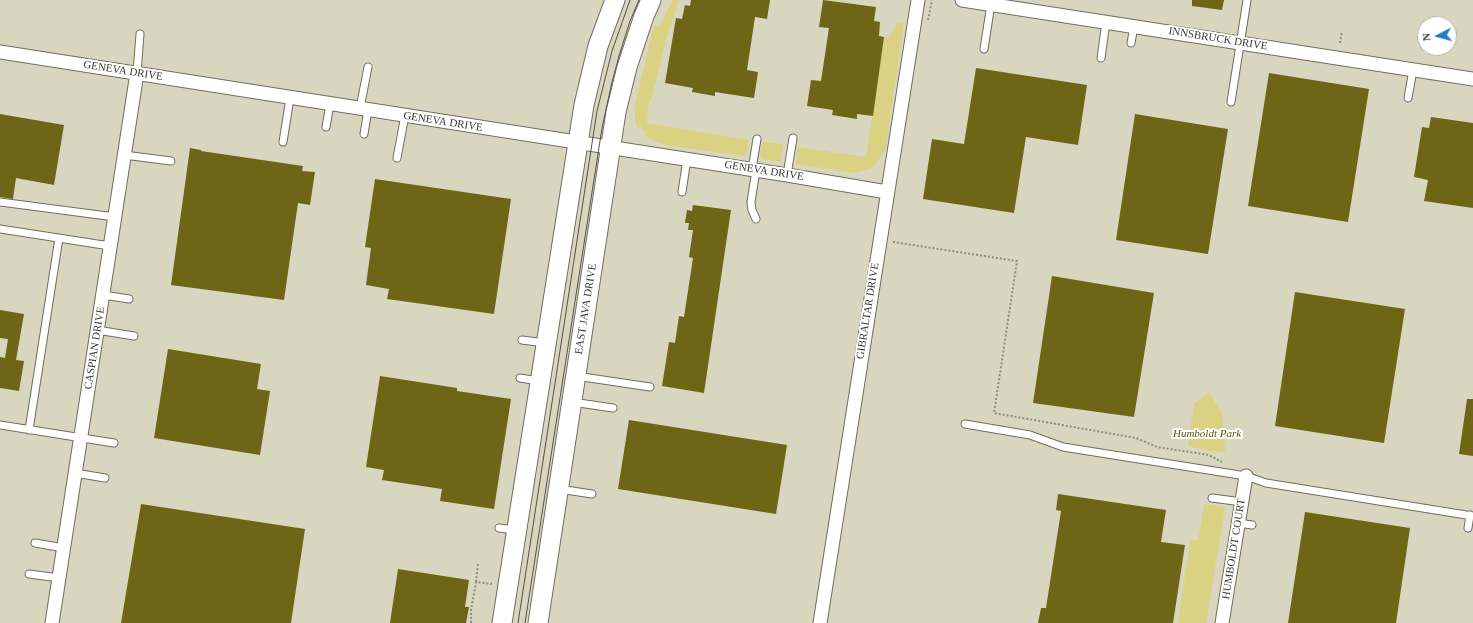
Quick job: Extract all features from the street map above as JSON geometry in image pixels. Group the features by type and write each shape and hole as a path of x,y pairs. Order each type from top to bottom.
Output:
{"main road":[{"path":"502,623 507,529 539,381 577,143 598,46 615,0"},
{"name":"EAST JAVA DRIVE","path":"538,623 616,112 627,67 651,0"}],"street":[{"name":"GIBRALTAR DRIVE","path":"820,623 918,0"},
{"name":"INNSBRUCK DRIVE","path":"962,0 1473,79"},
{"name":"GENEVA DRIVE","path":"0,52 787,175 887,192"},
{"name":"CASPIAN DRIVE","path":"52,623 137,73"},
{"name":"HUMBOLDT COURT","path":"1222,623 1246,476"}],"lane":[{"path":"1231,102 1247,0"},
{"path":"984,49 991,4"},
{"path":"1101,58 1106,22"},
{"path":"1131,44 1134,26"},
{"path":"137,73 140,34"},
{"path":"364,134 364,109 368,67"},
{"path":"1408,98 1413,70"},
{"path":"284,142 290,98"},
{"path":"326,127 330,104"},
{"path":"398,158 405,115"},
{"path":"787,175 793,138"},
{"path":"756,139 751,202 752,210 756,219"},
{"path":"124,155 171,161"},
{"path":"682,192 687,160"},
{"path":"0,202 115,217"},
{"path":"0,229 110,246"},
{"path":"29,430 59,238"},
{"path":"103,295 129,299"},
{"path":"97,330 134,336"},
{"path":"522,340 545,343"},
{"path":"576,376 650,387"},
{"path":"520,378 539,381"},
{"path":"572,402 613,408"},
{"path":"965,424 1030,435 1063,446 1246,476 1266,483 1471,516 1468,528"},
{"path":"0,425 114,443"},
{"path":"75,473 105,478"},
{"path":"559,489 592,494"},
{"path":"1212,498 1242,502"},
{"path":"1238,523 1252,525"},
{"path":"35,543 64,548"},
{"path":"29,574 59,578"}],"path":[{"path":"931,10 932,0"},
{"path":"1340,43 1342,31"},
{"path":"893,242 1017,261 994,413 1136,438 1157,448 1209,455 1246,476"},
{"path":"471,623 471,610 478,564"},
{"path":"476,582 497,585"}],"shaded area":[{"path":"0,0 1473,0 1473,623 0,623"}],"green space":[{"path":"673,0 679,0 665,43 652,98 649,100 647,123 749,140 747,152 744,156 671,146 653,141 644,135 646,133 640,127 638,129 635,122 635,105 654,25 659,26"},
{"path":"904,23 885,151 872,168 854,173 796,164 798,147 866,157 884,37 890,37 896,24"},
{"path":"763,142 782,144 783,146 780,162 761,159 760,154"},
{"name":"Humboldt Park","path":"1209,392 1222,414 1225,452 1210,451 1188,446 1194,404"},
{"path":"1204,504 1225,507 1206,623 1178,623 1190,542 1191,540 1198,541"}],"building":[{"path":"691,0 770,0 767,19 755,17 747,70 758,72 754,98 715,92 715,96 692,92 693,88 665,83 676,18 682,19 685,5 690,6"},
{"path":"823,0 876,7 874,21 880,22 879,36 884,37 873,116 857,114 857,119 832,115 833,110 807,106 811,80 821,81 829,28 819,27"},
{"path":"1192,0 1224,0 1222,10 1192,6"},
{"path":"976,68 1087,85 1078,145 1026,137 1014,213 923,199 932,139 964,144"},
{"path":"1269,73 1369,89 1348,222 1248,206"},
{"path":"0,114 64,125 54,185 16,178 13,199 0,197"},
{"path":"1135,114 1228,129 1208,254 1116,240"},
{"path":"1431,117 1473,123 1473,208 1424,201 1428,180 1414,177 1422,127 1429,128"},
{"path":"190,148 201,151 303,166 302,171 315,172 310,205 298,203 284,300 171,285"},
{"path":"375,179 511,199 494,314 387,299 389,289 366,285 371,248 365,247"},
{"path":"693,205 731,210 704,393 662,386 669,342 675,343 679,316 684,317 693,258 689,257 693,230 688,230 689,223 685,223 687,210 692,211"},
{"path":"1052,276 1154,293 1134,417 1033,403"},
{"path":"1295,292 1405,309 1384,443 1275,426"},
{"path":"0,310 24,314 16,360 24,361 19,391 0,388 0,357 5,358 8,339 0,338"},
{"path":"168,349 261,364 257,389 270,391 260,455 154,438"},
{"path":"380,376 457,388 457,391 511,399 494,509 440,501 442,489 382,480 384,470 366,467"},
{"path":"1467,399 1473,399 1473,456 1459,454"},
{"path":"629,420 787,445 776,514 618,489"},
{"path":"1058,494 1166,510 1161,542 1185,545 1173,623 1038,623 1041,608 1046,608 1061,511 1056,510"},
{"path":"141,504 305,529 291,623 121,623"},
{"path":"1305,512 1410,528 1396,623 1288,623"},
{"path":"398,569 469,580 465,607 469,607 466,623 390,623"}],"tram line":[{"path":"518,623 597,111 612,51 630,0"},
{"path":"525,623 602,128 619,56 630,21 639,0"}]}
